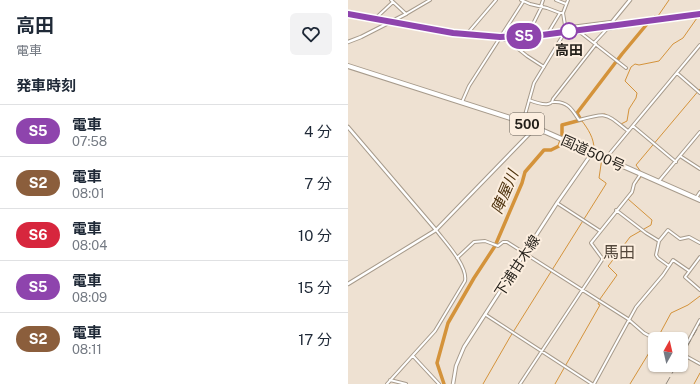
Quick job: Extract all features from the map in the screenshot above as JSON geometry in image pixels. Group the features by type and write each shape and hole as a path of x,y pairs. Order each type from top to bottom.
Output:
{"highway":[{"name":"国道500号","path":"348,66 523,122 698,199"}],"street":[{"path":"348,42 393,21 430,0"},
{"path":"467,34 496,0"},
{"path":"542,34 532,26 543,0"},
{"path":"556,0 566,4"},
{"path":"548,33 568,0"},
{"path":"393,21 467,34 500,37 542,34 612,22 630,0"},
{"path":"378,16 392,1 406,14"},
{"path":"462,102 469,86 523,1 561,13"},
{"path":"523,122 534,82 561,40 564,31 561,13"},
{"path":"552,102 554,97 607,29 629,25"},
{"path":"564,31 581,33 626,68"},
{"path":"500,37 507,40 544,67"},
{"path":"605,159 700,45"},
{"path":"676,73 700,93"},
{"path":"529,100 546,104 552,102 559,103 571,108 579,120 595,115 605,115 628,131"},
{"path":"633,126 676,162"},
{"path":"348,127 436,230 465,271 465,281 439,326 387,384"},
{"path":"348,284 436,230 535,127"},
{"path":"658,182 700,132"},
{"name":"下浦甘木線","path":"454,384 456,366 459,358 557,203 592,153"},
{"path":"680,156 700,169"},
{"path":"520,384 602,260 591,244 616,210 632,192 634,184 640,174"},
{"path":"698,199 700,192"},
{"path":"557,203 600,231"},
{"path":"616,210 659,241"},
{"path":"669,266 656,256 659,241 668,230 680,239 689,237 700,243"},
{"path":"457,258 474,242 485,241 498,246 506,242 526,253 628,319 648,335"},
{"path":"700,257 685,277 700,290"},
{"path":"486,315 593,384 628,319 673,260 689,271"},
{"path":"688,341 700,320"},
{"path":"413,356 439,384"},
{"path":"688,357 700,364"},
{"path":"390,380 406,384"}],"waterway":[{"path":"652,19 654,16 658,16 669,0"},
{"path":"621,124 627,121 629,109 636,98 637,93 625,81 631,67 635,64 639,65 659,61 673,44 683,38 700,12"},
{"name":"陣屋川","path":"444,384 437,363 448,323 474,278 495,246 522,183 525,172 544,150 551,150 559,146 562,138 562,125 581,120 577,113 647,24"},
{"path":"641,172 636,165 700,89"},
{"path":"596,115 605,114 610,117"},
{"path":"582,121 592,137 594,149 602,152 602,155"},
{"path":"483,384 510,337 606,184 599,178 602,158"},
{"path":"634,186 641,177"},
{"path":"555,384 600,305 598,304 600,299 617,275 608,266 630,237 651,225 652,220 628,199 633,193 634,189"},
{"path":"661,332 671,313 688,305 700,296"},
{"path":"630,384 648,354"},
{"path":"694,384 700,373"}],"railway":[{"path":"348,14 453,33 484,37 542,35 700,14"},
{"path":"688,345 700,324"},
{"path":"666,384 673,372"}],"train":[{"name":"S5","path":"348,14 453,33 484,37 542,35 700,14"}],"place":[{"name":"高田","path":"569,31"}],"district":[{"name":"馬田","path":"619,252"}]}
